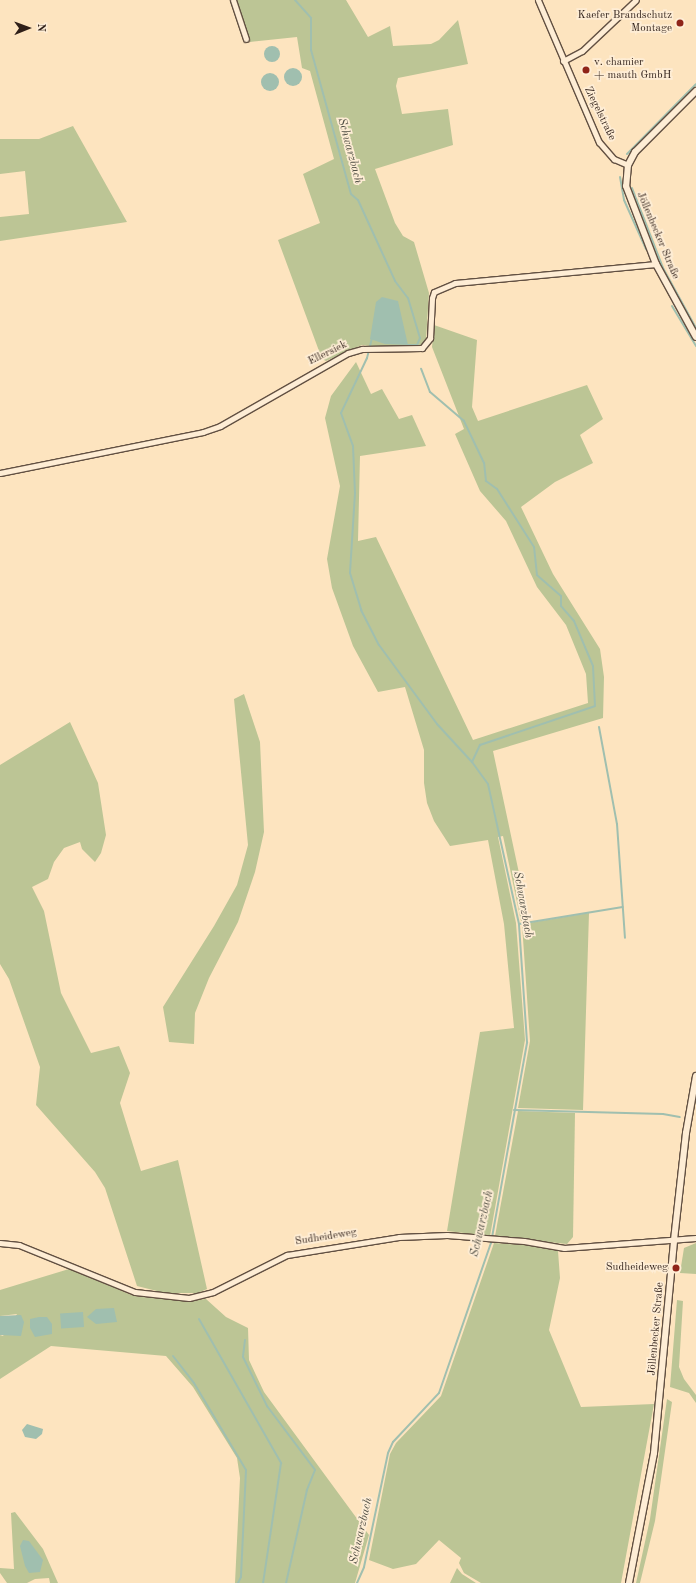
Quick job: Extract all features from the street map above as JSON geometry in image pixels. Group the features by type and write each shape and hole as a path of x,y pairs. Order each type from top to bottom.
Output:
{"street":[{"path":"233,0 246,39"},
{"name":"Ziegelstraße","path":"538,0 599,142 614,159 628,165"},
{"path":"563,61 582,51 636,0"},
{"name":"Jöllenbecker Straße","path":"696,91 642,144 628,165 626,186 629,198 656,264 696,337"},
{"name":"Ellersiek","path":"0,473 203,432 220,426 348,353 368,349 422,348 430,338 432,298 434,292 455,282 656,264"},
{"name":"Jöllenbecker Straße","path":"629,1583 654,1453 674,1240 686,1133 696,1076"},
{"name":"Sudheideweg","path":"0,1243 19,1245 135,1292 189,1298 213,1292 296,1252 420,1235 487,1238 564,1248 696,1238"}],"green space":[{"path":"235,0 346,0 368,37 390,26 393,46 431,44 439,40 458,20 468,64 398,78 396,86 402,114 448,109 453,145 375,169 395,223 403,236 414,242 429,293 426,340 420,346 396,349 362,345 326,361 322,359 278,240 320,223 303,174 334,159 310,71 302,68 297,37 250,42"},
{"path":"73,126 127,222 0,241 0,217 29,214 25,171 0,174 0,139 39,139"},
{"path":"434,325 477,340 472,407 478,421 587,385 603,419 580,435 593,463 555,482 521,507 553,574 600,649 604,677 603,718 493,751 529,920 521,921 503,836 498,837 516,923 525,1040 490,1236 447,1231 480,1032 514,1028 504,924 488,840 450,846 434,821 427,803 424,783 424,750 405,687 378,692 353,646 332,588 327,559 340,486 325,418 331,396 356,362 371,394 382,389 399,419 412,415 426,446 360,456 358,541 376,537 473,740 588,703 586,674 566,625 537,587 506,521 480,491 455,434 464,429 432,347"},
{"path":"244,694 260,742 264,832 255,872 238,922 209,978 195,1013 194,1044 169,1042 163,1007 214,926 237,885 248,845 234,699"},
{"path":"70,722 98,783 106,835 101,853 95,862 82,849 80,842 64,848 54,862 48,879 32,887 44,911 61,993 91,1053 119,1046 130,1073 120,1103 141,1171 178,1160 207,1289 198,1293 165,1293 137,1286 105,1188 95,1172 36,1105 40,1067 9,979 0,964 0,765"},
{"path":"589,913 583,1110 518,1108 530,1041 522,924"},
{"path":"518,1111 575,1113 573,1237 567,1244 495,1236"},
{"path":"494,1243 524,1245 558,1251 560,1278 549,1330 581,1407 654,1404 621,1583 481,1583 464,1573 459,1563 461,1558 439,1540 416,1564 393,1569 369,1560 390,1454 396,1443 441,1396"},
{"path":"696,1243 696,1274 680,1273 684,1248"},
{"path":"69,1269 134,1296 181,1301 206,1299 226,1317 248,1328 249,1360 264,1392 369,1535 355,1583 235,1583 240,1478 237,1458 193,1387 166,1356 51,1346 0,1379 0,1335 3,1336 17,1314 0,1316 0,1290"},
{"path":"677,1300 683,1301 679,1367 684,1379 696,1395 696,1403 689,1393 670,1387"},
{"path":"667,1399 672,1402 655,1521 640,1583 636,1583 650,1519"},
{"path":"15,1512 43,1549 58,1583 50,1583 49,1578 35,1579 27,1583 7,1583 0,1573 0,1568 14,1569 11,1513"},
{"path":"457,1568 462,1574 476,1583 450,1583"}],"shaded area":[{"path":"269,46 275,46 280,51 278,60 275,62 269,62 264,57 264,51"},
{"path":"293,68 299,71 302,77 299,83 293,86 287,83 284,77 287,71"},
{"path":"270,73 276,76 279,82 276,88 270,91 264,88 261,82 264,76"},
{"path":"382,297 398,301 408,345 385,344 370,339 376,302"},
{"path":"114,1308 117,1322 96,1324 87,1317 96,1309"},
{"path":"83,1312 84,1327 61,1329 60,1314"},
{"path":"21,1315 24,1322 21,1336 0,1335 0,1316"},
{"path":"47,1317 52,1324 52,1334 35,1337 30,1328 30,1319"},
{"path":"27,1424 43,1429 42,1434 36,1439 25,1437 22,1430"},
{"path":"23,1540 29,1541 43,1560 40,1572 29,1573 25,1566 20,1546"}],"waterway":[{"name":"Schwarzbach","path":"295,0 311,18 311,50 351,194 358,200 395,281 408,298 420,338 417,345"},
{"path":"627,154 696,84"},
{"path":"620,177 624,200 646,249"},
{"path":"632,188 663,268 696,328"},
{"path":"672,306 696,346"},
{"path":"372,338 367,358 341,413 353,446 355,493 350,573 361,610 379,645 437,724 472,762"},
{"name":"Schwarzbach","path":"407,345 416,345"},
{"name":"Schwarzbach","path":"357,1583 364,1567 388,1453 393,1442 439,1393 491,1243 527,1042 519,924 488,784 472,762 480,745 595,706 593,666 574,621 561,606 561,596 537,575 534,547 497,489 486,481 484,463 464,421 430,392 421,369"},
{"path":"599,727 617,824 625,938"},
{"path":"519,924 623,907"},
{"path":"514,1110 663,1114 680,1117"},
{"path":"199,1319 281,1463 263,1583"},
{"path":"245,1340 243,1357 267,1406 315,1470 307,1490 286,1583"},
{"path":"173,1356 194,1383 246,1470 241,1577 238,1583"}],"place":[{"name":"Kaefer Brandschutz Montage","path":"680,23"},
{"name":"v. chamier + mauth GmbH","path":"586,70"},
{"name":"Sudheideweg","path":"676,1268"}]}
